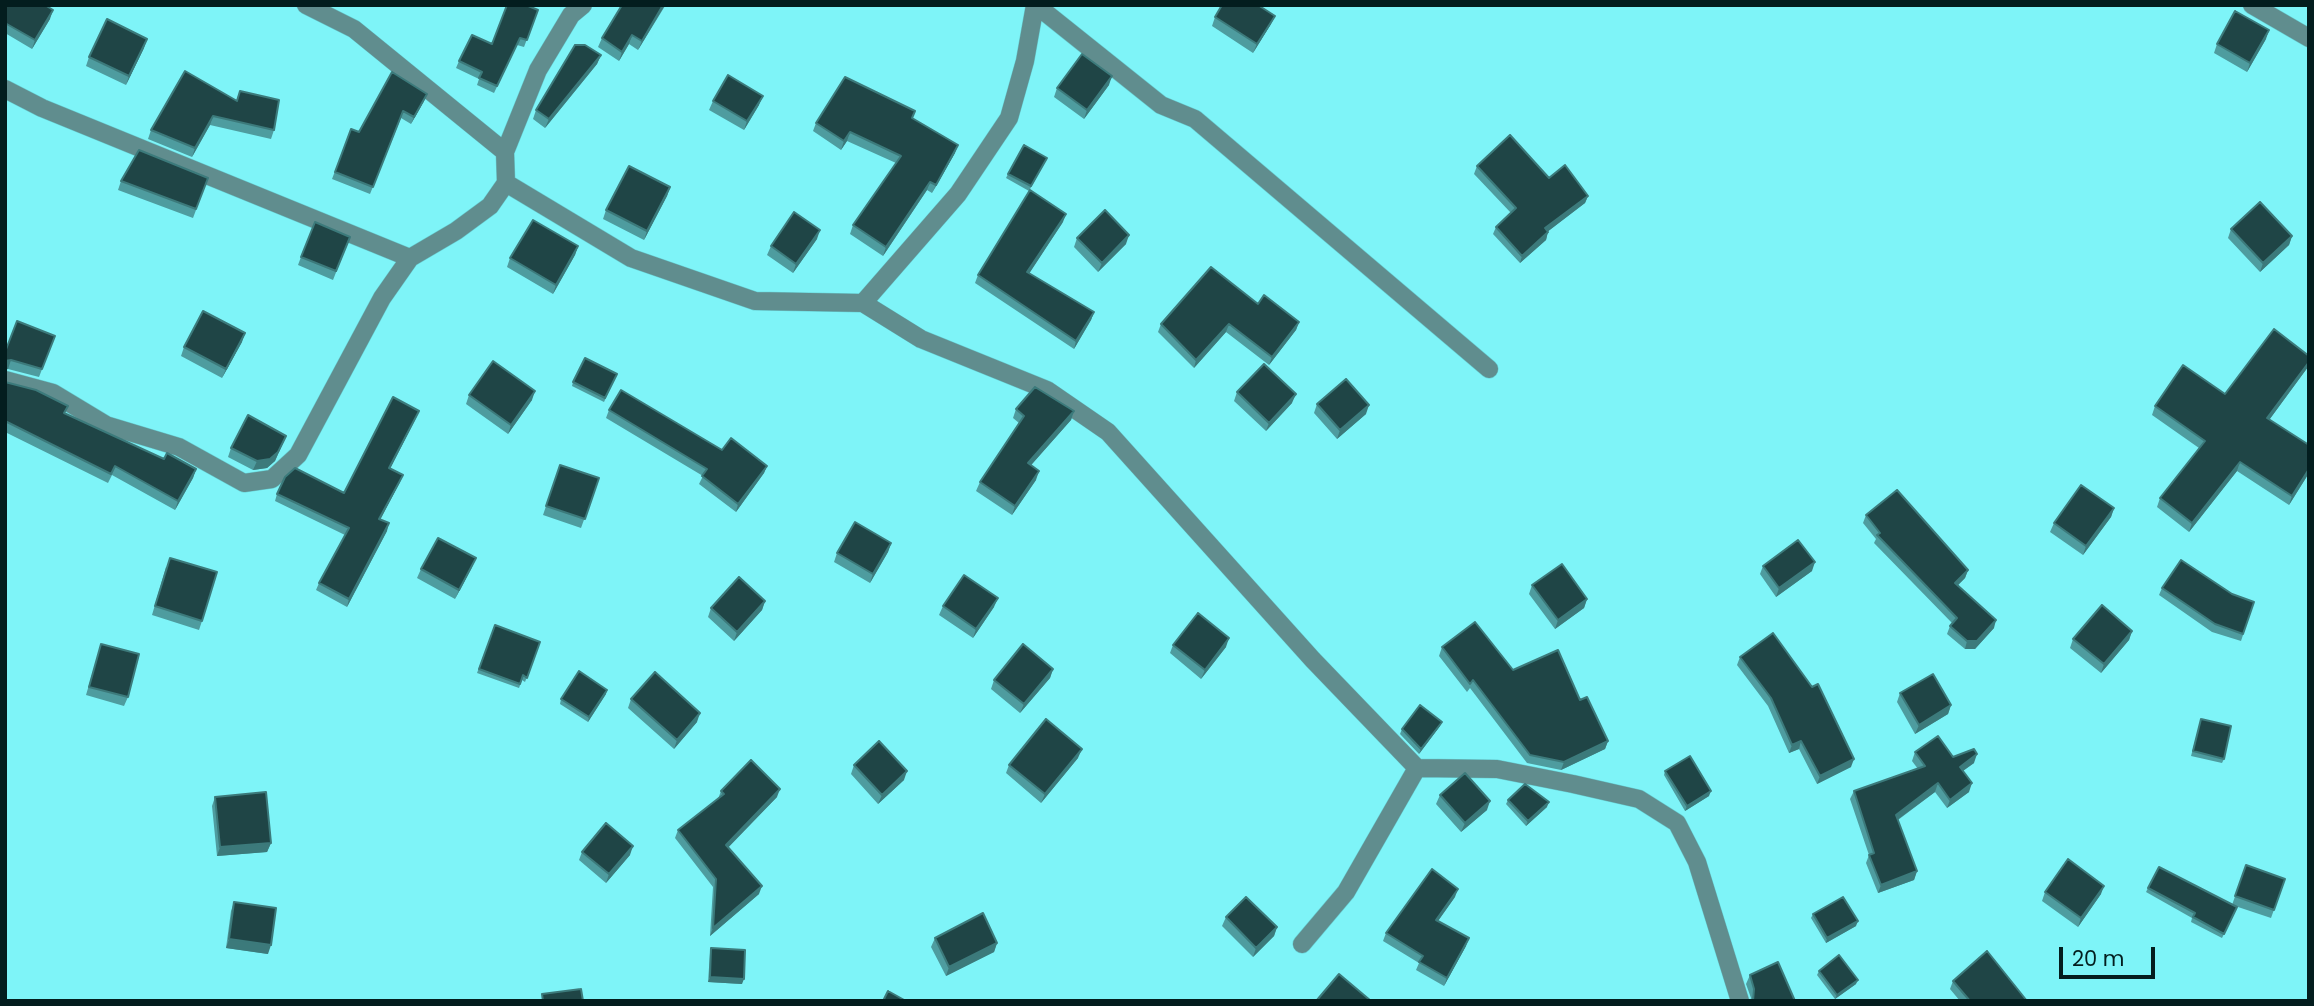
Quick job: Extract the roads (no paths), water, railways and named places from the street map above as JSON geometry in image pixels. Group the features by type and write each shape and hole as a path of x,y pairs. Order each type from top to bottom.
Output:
{"street":[{"path":"306,5 354,29 505,152"},
{"path":"5,380 53,393 106,425 179,447 244,483 272,479 298,455 382,298 410,258 456,231 490,206 506,183 505,152 538,70 570,15 583,5"},
{"path":"863,303 958,194 1009,118 1025,61 1036,5 1161,105 1195,119 1489,369"},
{"path":"2252,5 2309,38"},
{"path":"5,89 42,108 410,258"},
{"path":"506,183 631,258 755,301 863,303 921,339 1047,390 1108,432 1313,660 1417,768 1497,769 1573,784 1639,799 1677,823 1697,862 1740,1001"},
{"path":"1302,944 1346,892 1417,768"}]}
